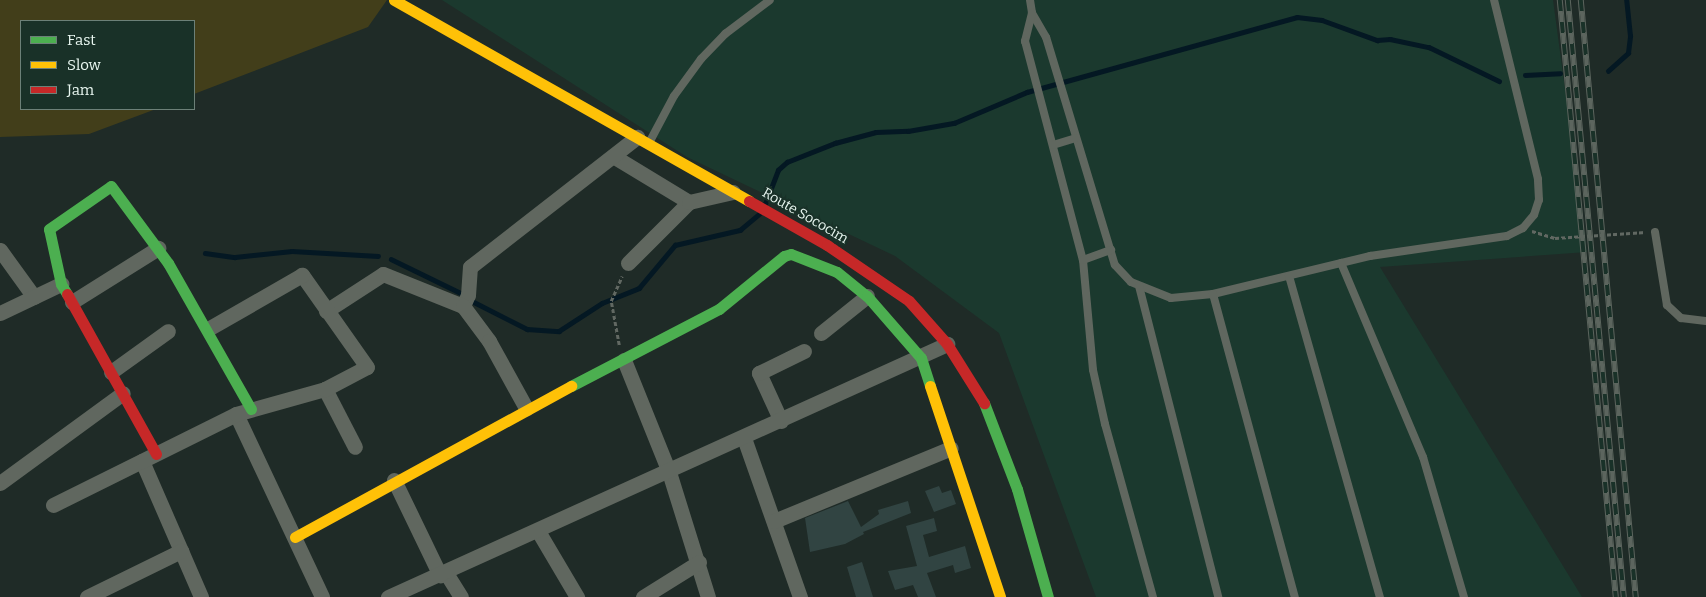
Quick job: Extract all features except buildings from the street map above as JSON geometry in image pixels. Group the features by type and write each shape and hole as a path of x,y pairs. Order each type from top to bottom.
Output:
{"street":[{"name":"Route Sococim","path":"394,0 771,213 895,289 924,314 980,393 1004,452 1048,597"},
{"path":"462,306 468,295 470,267 613,156 643,140"},
{"path":"613,156 689,202"},
{"path":"156,454 62,284 50,228 111,186 115,188 158,248 208,329 251,409"},
{"path":"628,263 689,202 733,192"},
{"path":"72,302 158,248"},
{"path":"0,250 34,297"},
{"path":"295,537 526,408 624,360 719,309 787,254 837,272 867,296 921,358 1000,597"},
{"path":"326,311 383,274 462,306 489,341 526,408"},
{"path":"53,505 236,414 325,389 367,367 302,275 208,329"},
{"path":"0,314 62,284"},
{"path":"821,332 867,296"},
{"path":"111,372 168,331"},
{"path":"388,597 782,421 921,358 947,344"},
{"path":"782,421 760,373 804,351"},
{"path":"624,360 669,472 699,562 708,597"},
{"path":"325,389 355,447"},
{"path":"0,483 123,393"},
{"path":"236,414 322,597"},
{"path":"744,438 800,597"},
{"path":"774,521 951,448"},
{"path":"142,461 201,597"},
{"path":"394,480 443,574 461,597"},
{"path":"538,531 577,597"},
{"path":"87,597 182,551"},
{"path":"643,597 699,562"}],"lane":[{"path":"643,140 702,59 725,34 770,0"},
{"path":"1030,0 1032,13 1046,37 1110,250 1122,274 1139,286 1170,298 1213,294 1378,254 1507,236 1523,228 1534,216 1539,200 1538,179 1494,0"},
{"path":"1032,13 1025,41 1083,260 1093,370 1121,489 1153,597"},
{"path":"1053,145 1076,138"},
{"path":"1655,232 1667,305 1681,318 1706,321"},
{"path":"1083,260 1110,250"},
{"path":"1341,263 1423,457 1464,597"},
{"path":"1288,276 1380,597"},
{"path":"1139,286 1218,597"},
{"path":"1213,294 1296,597"}],"path":[{"path":"1523,228 1555,238 1655,232"},
{"path":"624,360 614,328 611,301 628,263"}],"shaded area":[{"path":"0,0 387,0 368,27 195,94 195,20 20,20 20,110 153,110 89,134 0,137"},
{"path":"442,0 1553,0 1587,252 1380,267 1582,597 1096,597 999,333 895,256 687,157"}],"waterway":[{"path":"1608,71 1628,53 1630,36 1626,0"},
{"path":"765,204 778,170 787,162 835,143 876,132 908,131 954,123 1027,92 1297,17 1322,20 1377,40 1390,39 1429,47 1499,81"},
{"path":"1525,75 1560,73"},
{"path":"472,301 527,329 559,331 602,303 639,288 675,245 740,230 760,213"},
{"path":"205,253 235,257 292,251 378,256"},
{"path":"391,259 463,294"}],"railway":[{"path":"1560,0 1616,597"},
{"path":"1568,0 1624,597"},
{"path":"1581,0 1636,597"}],"traffic: fast":[{"path":"67,294 61,284 49,229 111,186 168,263 251,409"},
{"path":"571,386 719,309 784,256 791,254 837,272 867,296 921,358 930,386"},
{"path":"984,403 1017,489 1048,597"}],"traffic: slow":[{"path":"394,0 749,201"},
{"path":"295,537 571,386"},
{"path":"930,386 1000,597"}],"traffic: jam":[{"path":"749,201 827,245 909,301 947,344 984,403"},
{"path":"67,294 156,454"}]}
